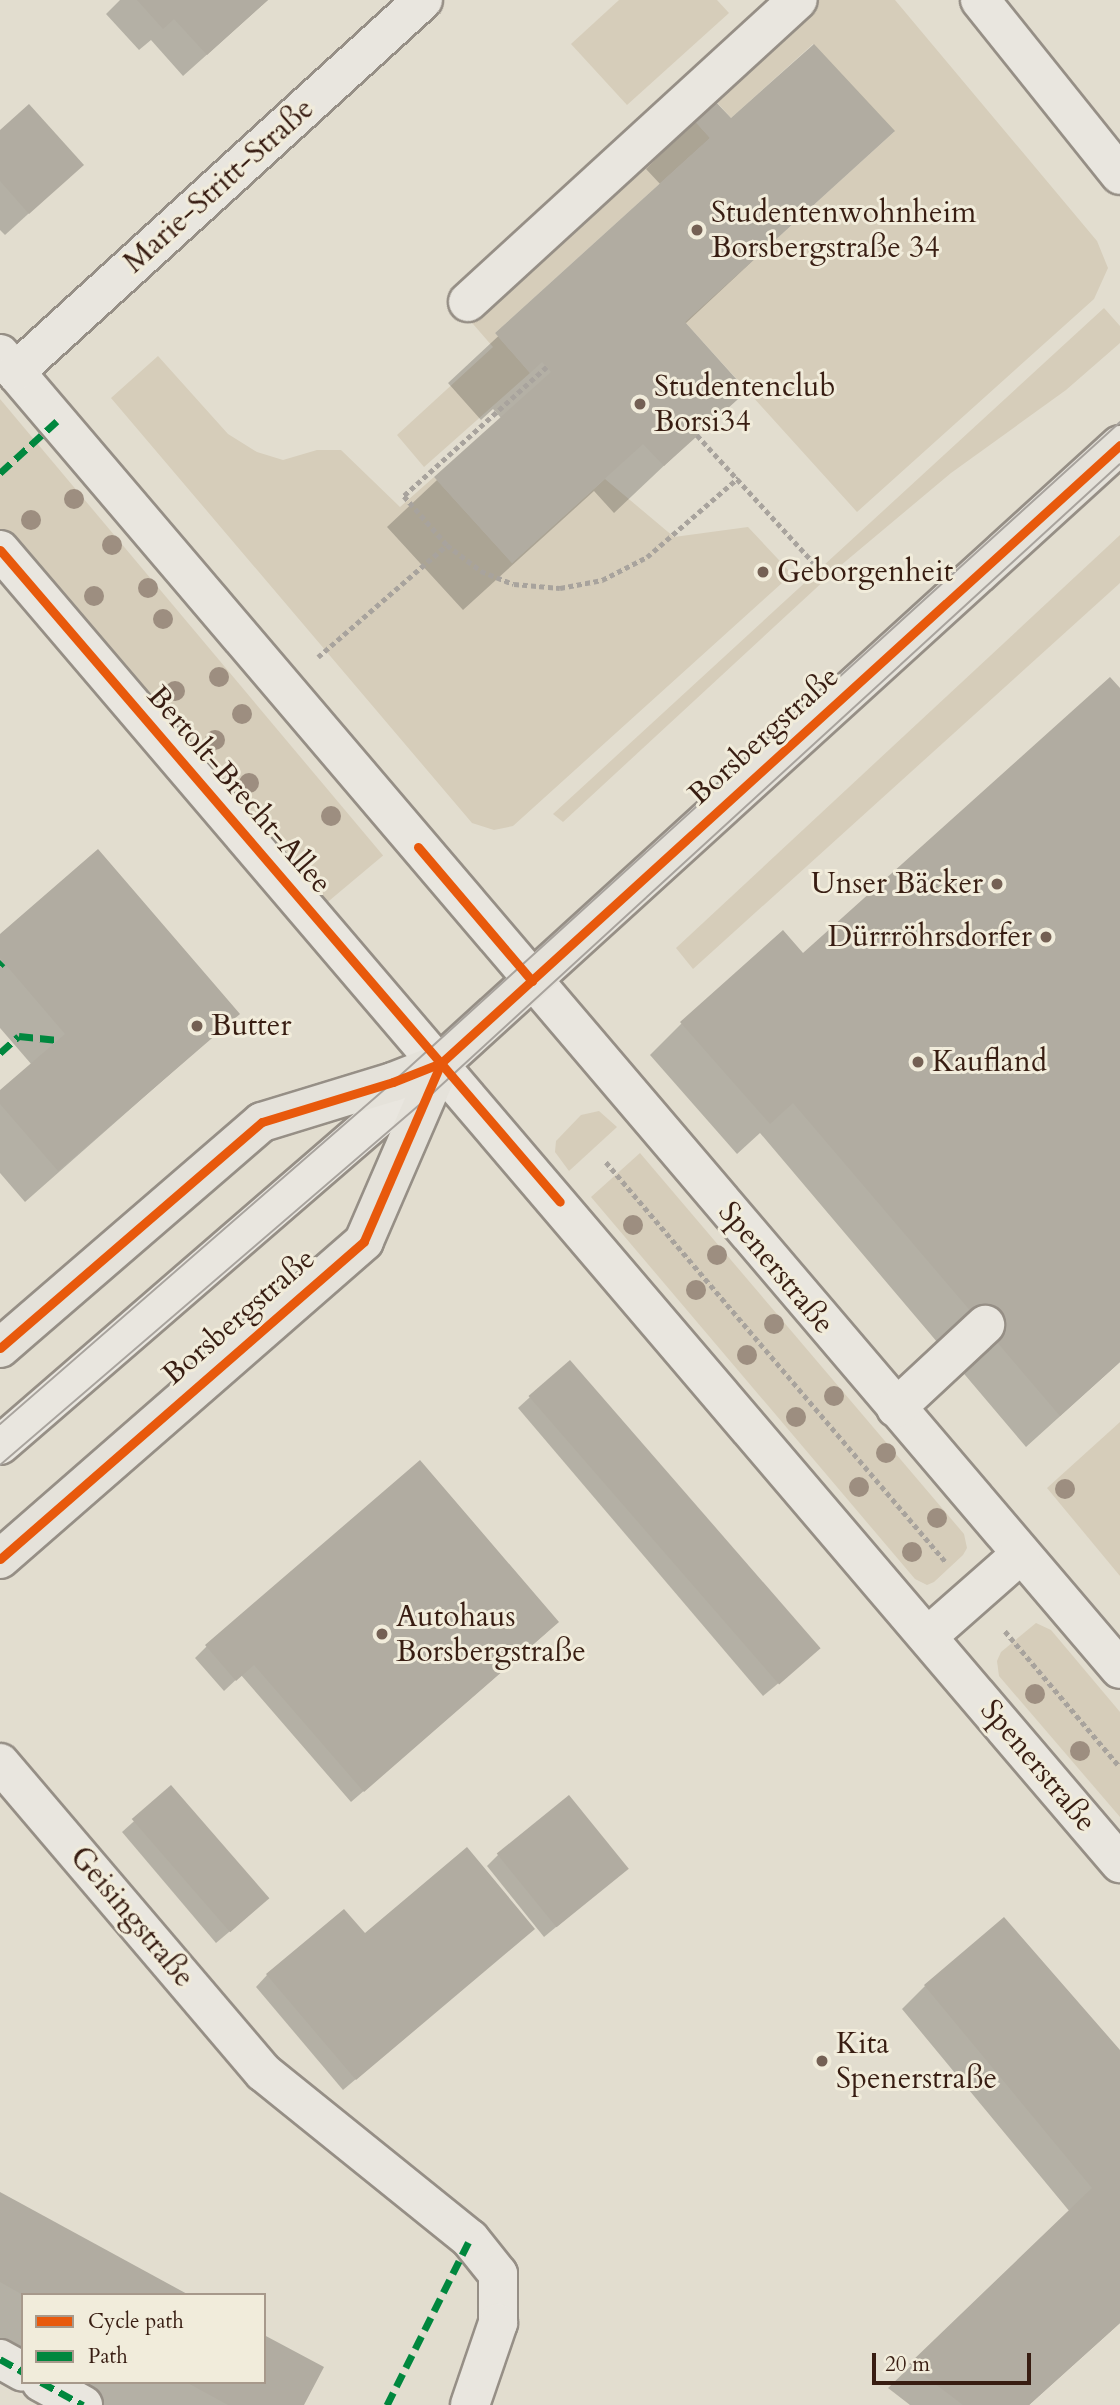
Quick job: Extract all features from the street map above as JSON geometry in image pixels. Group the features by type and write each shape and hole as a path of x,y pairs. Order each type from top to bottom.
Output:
{"main road":[{"name":"Borsbergstraße","path":"0,1348 262,1122 394,1082 441,1063 1120,445"},
{"name":"Borsbergstraße","path":"0,1559 364,1241 441,1063"}],"street":[{"name":"Marie-Stritt-Straße","path":"7,363 423,0"},
{"path":"468,302 797,0"},
{"path":"980,0 1120,175"},
{"path":"7,363 532,981"},
{"name":"Bertolt-Brecht-Allee","path":"0,550 441,1063"},
{"name":"Spenerstraße","path":"532,981 1120,1669"},
{"path":"0,1445 441,1063"},
{"name":"Spenerstraße","path":"441,1063 1120,1863"},
{"path":"896,1408 985,1325"},
{"path":"928,1636 1021,1554"},
{"name":"Geisingstraße","path":"0,1763 263,2072 470,2239 498,2274 498,2323 470,2405"},
{"path":"0,2359 21,2371"},
{"path":"45,2384 83,2405"}],"path":[{"path":"547,367 404,496 446,545 481,571 514,584 560,588 602,580 647,557 738,478"},
{"path":"697,435 814,563"},
{"path":"316,658 446,545"},
{"path":"606,1162 1120,1767"}],"shaded area":[{"path":"619,0 717,0 729,13 627,105 571,44"},
{"path":"817,0 895,0 1097,241 1108,268 1094,299 857,512 685,322 894,132 813,44 731,118 715,100 693,119 710,138 495,333 530,373 424,467 397,435 493,347 467,317"},
{"path":"1104,308 1120,326 1120,343 1066,390 951,473 840,566 563,822 553,814"},
{"path":"158,356 228,434 257,452 283,460 317,450 341,450 400,507 434,477 512,563 605,479 674,537 748,527 792,574 513,826 494,830 472,823 111,398"},
{"path":"0,399 383,856 306,920 0,555"},
{"path":"1120,535 1120,583 693,969 676,948"},
{"path":"599,1111 617,1127 569,1171 555,1152 556,1141 581,1115"},
{"path":"640,1153 964,1534 967,1548 963,1555 934,1582 927,1585 915,1579 591,1197"},
{"path":"1120,1422 1120,1576 1047,1488"},
{"path":"1036,1623 1051,1630 1120,1712 1120,1817 999,1676 997,1661 1001,1652"}],"building":[{"path":"137,0 268,0 207,55 174,19 163,29"},
{"name":"Studentenwohnheim Borsbergstraße 34","path":"814,44 895,131 685,322 747,391 664,466 643,444 512,563 434,477 551,372 542,362 530,373 495,333 710,138 693,119 714,100 731,118"},
{"path":"29,104 84,165 29,214 0,181 0,130"},
{"name":"Kaufland","path":"1110,677 1120,688 1120,1362 1060,1416 793,1103 770,1124 680,1022 783,930 803,953"},
{"path":"98,849 240,1014 58,1171 0,1104 0,1090 65,1034 0,958 0,934"},
{"path":"570,1360 821,1648 779,1684 528,1396"},
{"name":"Autohaus Borsbergstraße","path":"420,1460 559,1622 364,1792 254,1665 236,1681 205,1645"},
{"path":"171,1785 269,1898 230,1932 132,1819"},
{"path":"569,1795 629,1869 557,1927 497,1854"},
{"path":"467,1847 535,1929 356,2080 266,1974 344,1909 365,1933"},
{"path":"1004,1917 1120,2050 1120,2323 1029,2405 963,2405 909,2364 1092,2188 924,1985"},
{"path":"0,2192 185,2293 21,2294 0,2282"},
{"path":"266,2336 324,2367 304,2405 228,2405 190,2384 266,2384"}],"tram line":[{"path":"0,1424 393,1082 1120,422"},
{"path":"0,1465 424,1101 1120,464"}],"marked path":[{"path":"0,473 57,421"},
{"path":"0,965 3,962"},
{"path":"0,1053 19,1036 58,1040"},
{"path":"387,2405 470,2239"},
{"path":"0,2359 21,2371"},
{"path":"45,2384 83,2405"}],"cycle path":[{"path":"0,1348 262,1122 393,1082 441,1063 1120,445"},
{"path":"0,550 560,1202"},
{"path":"418,847 532,981"},
{"path":"0,1559 364,1241 441,1063"}],"place":[{"name":"Studentenwohnheim Borsbergstraße 34","path":"697,230"},
{"name":"Studentenclub Borsi34","path":"640,404"},
{"name":"Geborgenheit","path":"763,572"},
{"name":"Unser Bäcker","path":"997,884"},
{"name":"Dürrröhrsdorfer","path":"1046,937"},
{"name":"Butter","path":"197,1026"},
{"name":"Kaufland","path":"918,1062"},
{"name":"Autohaus Borsbergstraße","path":"382,1634"},
{"name":"Kita Spenerstraße","path":"822,2061"}]}
